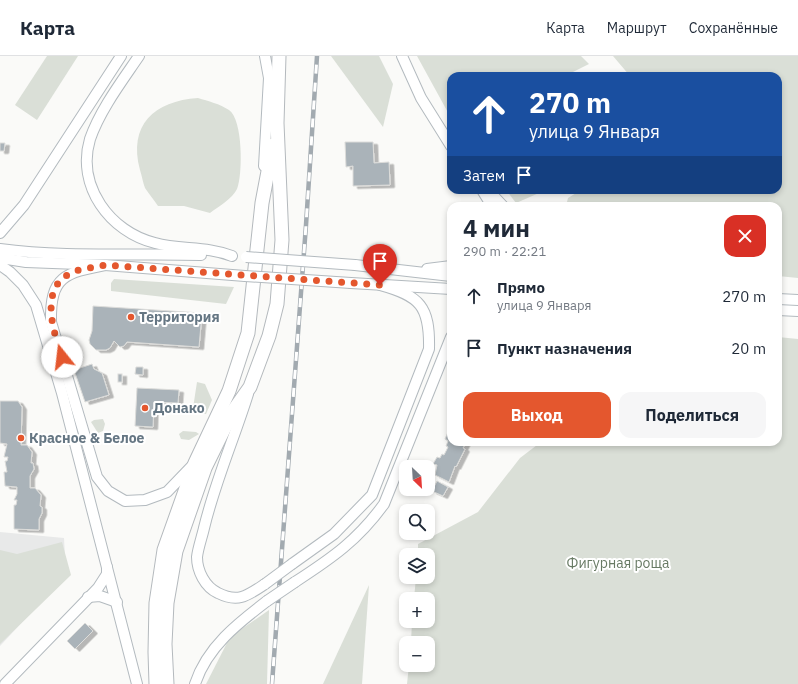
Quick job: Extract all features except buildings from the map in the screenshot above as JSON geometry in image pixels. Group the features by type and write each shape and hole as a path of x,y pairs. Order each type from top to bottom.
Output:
{"highway":[{"path":"167,684 165,644 167,603 176,551 205,468 233,411 250,387 269,336 277,304 282,240 277,123 279,56"},
{"path":"156,684 156,603 164,550 195,463 229,391 248,333 262,203 277,123"}],"main road":[{"path":"0,233 24,205 121,56"},
{"path":"140,56 105,109 90,140 87,155 89,175 93,192 100,206 109,218 126,231 141,239 154,243 218,250 232,256"},
{"path":"262,203 269,78 265,56"},
{"path":"402,56 421,98 447,140"},
{"path":"492,194 499,202"},
{"path":"0,249 25,253 87,255 162,254 232,256 355,265 447,276"},
{"path":"0,258 26,262 105,265 245,276 447,289"},
{"path":"105,265 68,274 56,286 51,305 52,322 97,477 108,491 125,501 145,500 167,492 195,463"},
{"path":"0,266 10,272 23,285 36,306 62,393 137,684"},
{"path":"403,270 447,266"},
{"path":"250,387 234,437 214,489 197,557 199,571 205,582 216,592 233,599 247,596 334,534 372,495 429,349 430,330 427,317 420,304 403,291 380,285"},
{"path":"782,299 798,300"},
{"path":"782,310 798,311"},
{"path":"195,684 210,655 226,633 267,601 347,547 369,526 384,504 447,347"},
{"path":"5,684 103,580 107,574 107,566"},
{"path":"88,597 100,596 117,602"}],"shaded area":[{"path":"0,532 64,538 66,575 0,646"}],"green space":[{"path":"47,56 78,56 37,120 15,105"},
{"path":"331,56 379,56 393,84 383,127"},
{"path":"417,56 581,56 589,64 573,72 447,72 447,111"},
{"path":"613,56 798,56 798,278 782,276 782,202 567,202 568,198 574,194 782,194 782,72 627,72"},
{"path":"198,98 218,104 229,110 234,115 239,135 241,160 237,189 229,199 210,213 184,206 158,206 145,188 137,154 141,128 148,118 157,110 169,104 182,100"},
{"path":"509,194 537,194 518,202 515,202"},
{"path":"114,279 234,287 226,304 111,291 111,283"},
{"name":"Фигурная роща","path":"782,337 798,339 798,684 407,684 408,672 435,672 435,636 411,636 412,628 435,628 435,592 415,592 415,584 435,584 435,548 418,548 418,544 426,540 435,540 435,535 478,512 520,458 536,446 782,446"},
{"path":"197,382 205,384 212,400 206,414 199,414 193,408"},
{"path":"103,419 105,424 103,431 98,433 91,422 94,420"},
{"path":"183,431 196,432 199,434 189,440 181,439 179,434"},
{"path":"62,542 71,575 0,644 0,550 17,554"},
{"path":"369,585 362,684 323,684"},
{"path":"269,610 267,684 206,684 230,637"}],"railway":[{"path":"272,684 317,56"}],"place":[{"name":"Территория","path":"131,317"},
{"name":"Донако","path":"145,408"},
{"name":"Красное & Белое","path":"21,438"}],"route":[{"path":"62,357 52,322 51,305 56,286 68,274 82,270 105,265 380,285"}]}
